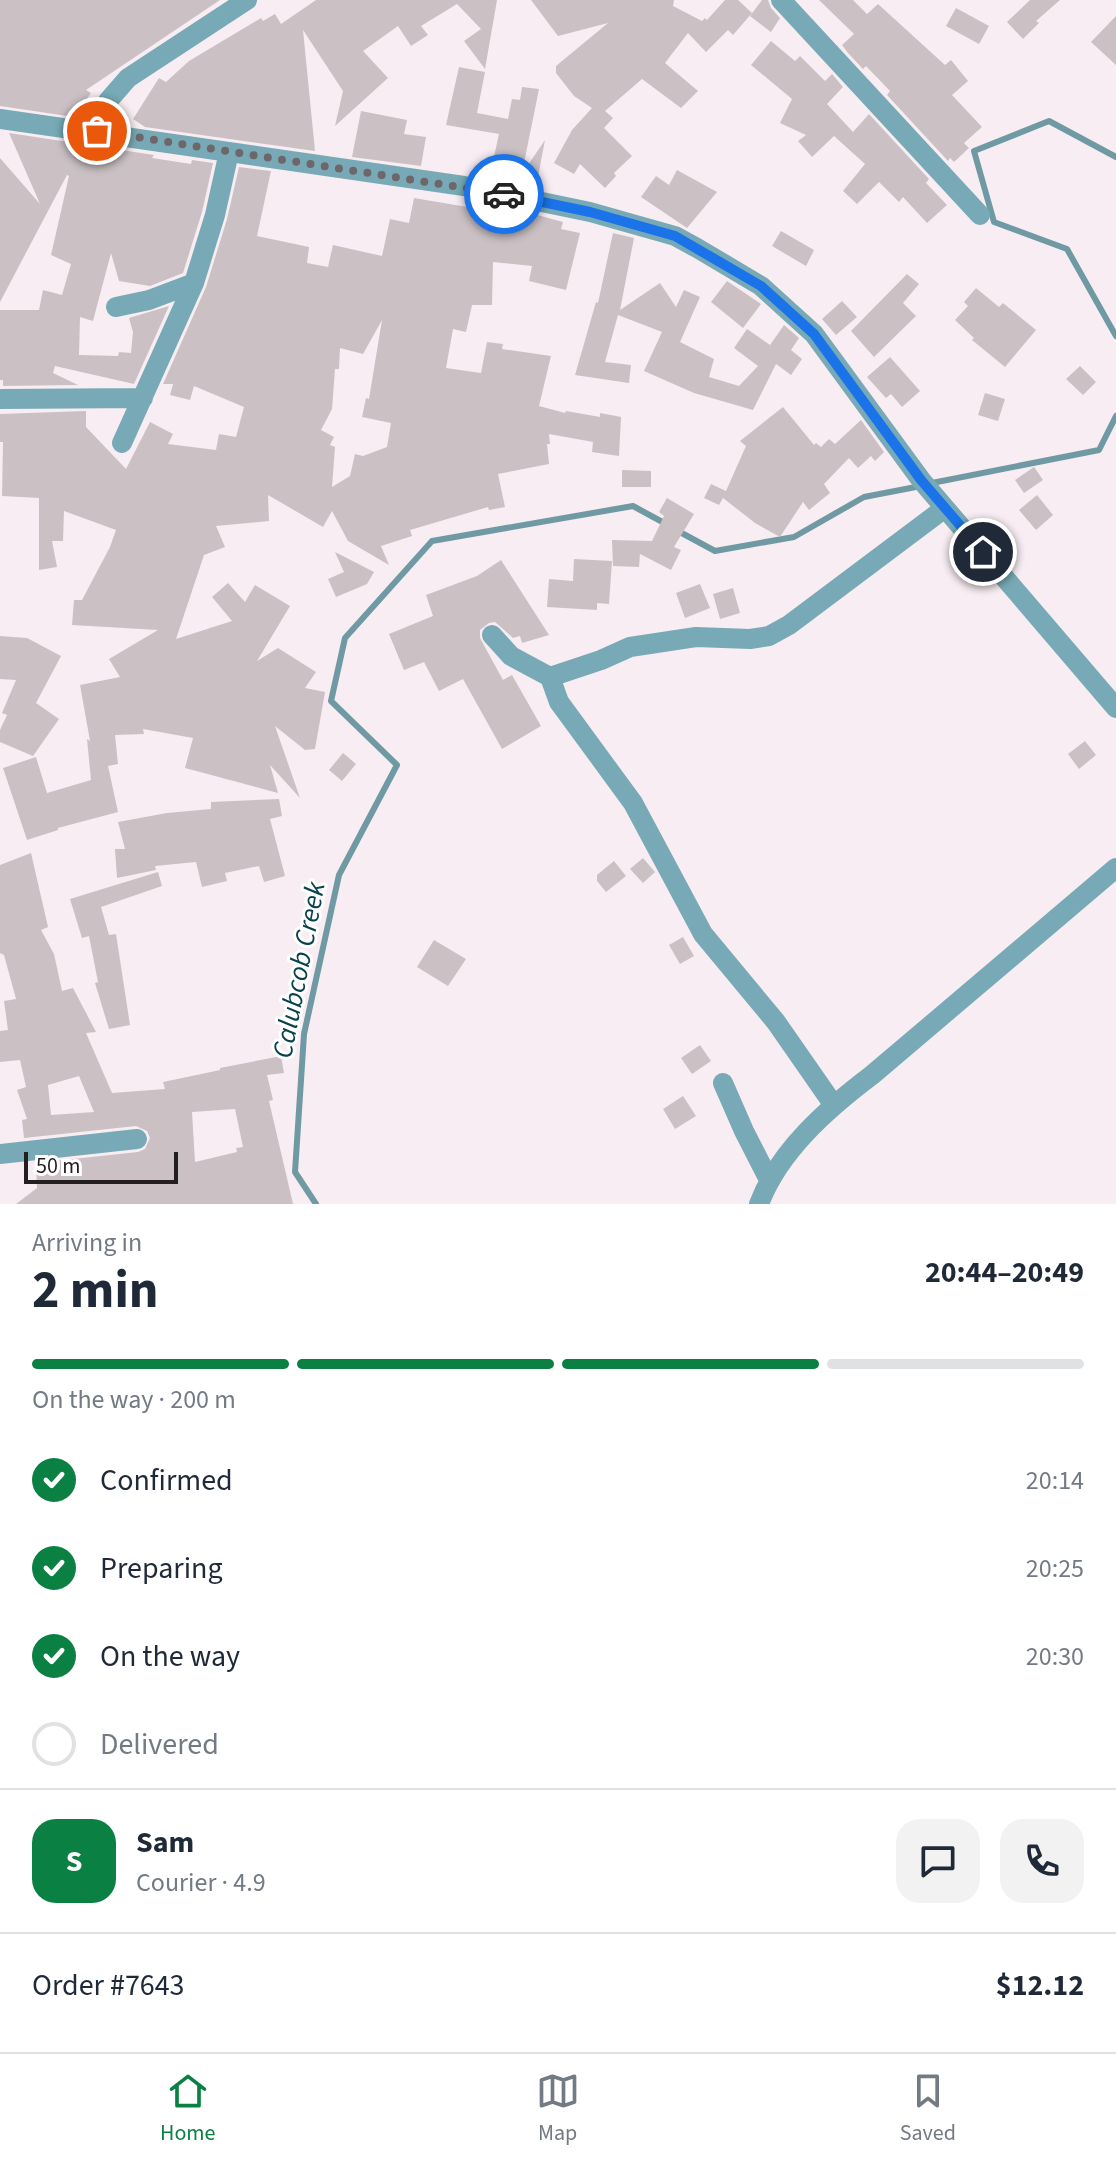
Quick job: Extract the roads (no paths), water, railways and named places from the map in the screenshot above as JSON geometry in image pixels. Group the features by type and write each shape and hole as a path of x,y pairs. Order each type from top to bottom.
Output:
{"street":[{"path":"97,131 108,101 128,78 247,0"},
{"path":"781,0 980,215"},
{"path":"5,125 97,131 464,186 590,212 675,236 761,286 814,334 921,480 1116,708"},
{"path":"122,443 194,283 215,215 229,152"},
{"path":"116,307 149,300 194,283"},
{"path":"0,399 143,398"},
{"path":"550,677 630,647 654,642 696,637 750,639 769,636 789,625 943,506"},
{"path":"492,635 511,656 550,677 559,702 633,803 703,934 776,1022 833,1104"},
{"path":"759,1204 768,1178 833,1104 872,1075 1116,868"},
{"path":"723,1083 768,1178"},
{"path":"0,1154 137,1139"}],"waterway":[{"name":"Calubcob Creek","path":"1116,157 1049,121 974,151 994,222 1067,249 1116,336"},
{"name":"Calubcob Creek","path":"932,483 1099,450 1116,416"},
{"name":"Calubcob Creek","path":"678,531 715,551 794,537 864,497 921,486"},
{"name":"Calubcob Creek","path":"316,1204 295,1172 304,1034 339,875 397,765 331,701 345,638 432,541 633,506 668,525"}]}
